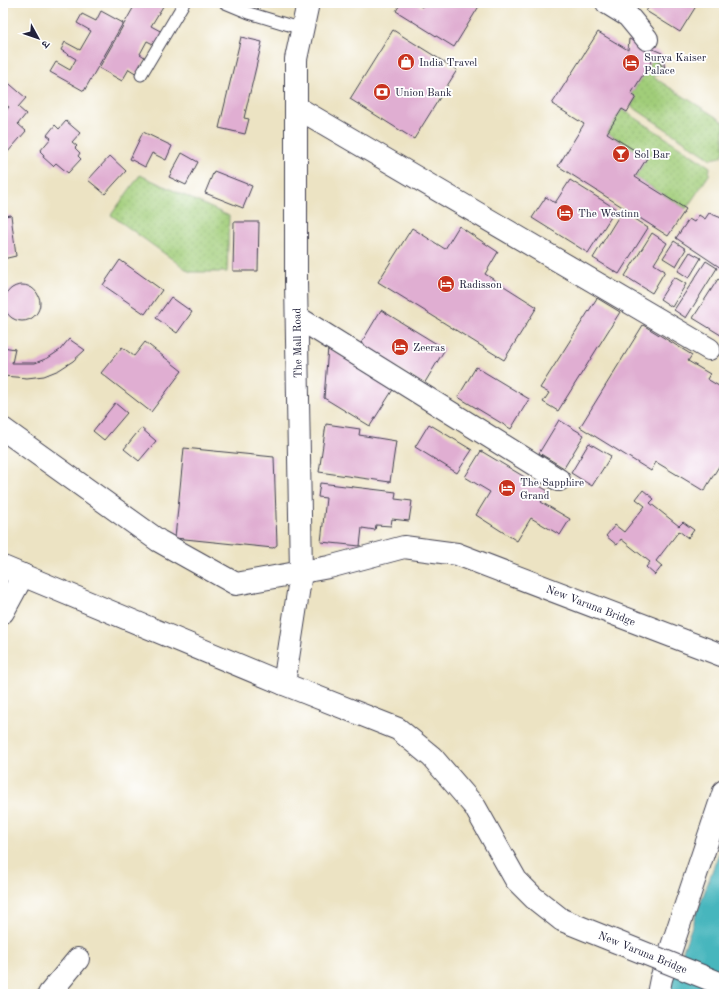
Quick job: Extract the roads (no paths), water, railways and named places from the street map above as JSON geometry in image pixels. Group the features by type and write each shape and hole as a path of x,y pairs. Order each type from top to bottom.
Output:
{"street":[{"name":"The Mall Road","path":"284,684 301,573 297,317 296,59 308,3"},
{"path":"607,3 628,16 646,39"},
{"path":"296,107 709,349"},
{"path":"297,317 559,480"},
{"name":"New Varuna Bridge","path":"3,429 159,541 236,584 301,573 404,547 457,554 724,656"},
{"name":"New Varuna Bridge","path":"3,567 284,684 398,729 432,757 475,807 516,880 534,898 562,920 724,985"},
{"path":"3,612 23,575"},
{"path":"658,994 661,979 724,792"},
{"path":"49,994 78,959"}],"lane":[{"path":"142,75 184,3"},
{"path":"225,3 249,13 302,29"}],"water":[{"path":"724,839 724,994 667,994"}],"place":[{"name":"India Travel","path":"406,62"},
{"name":"Surya Kaiser Palace","path":"631,63"},
{"name":"Union Bank","path":"382,92"},
{"name":"Sol Bar","path":"621,154"},
{"name":"The Westinn","path":"565,213"},
{"name":"Radisson","path":"446,284"},
{"name":"Zeeras","path":"400,347"},
{"name":"The Sapphire Grand","path":"507,488"}]}
